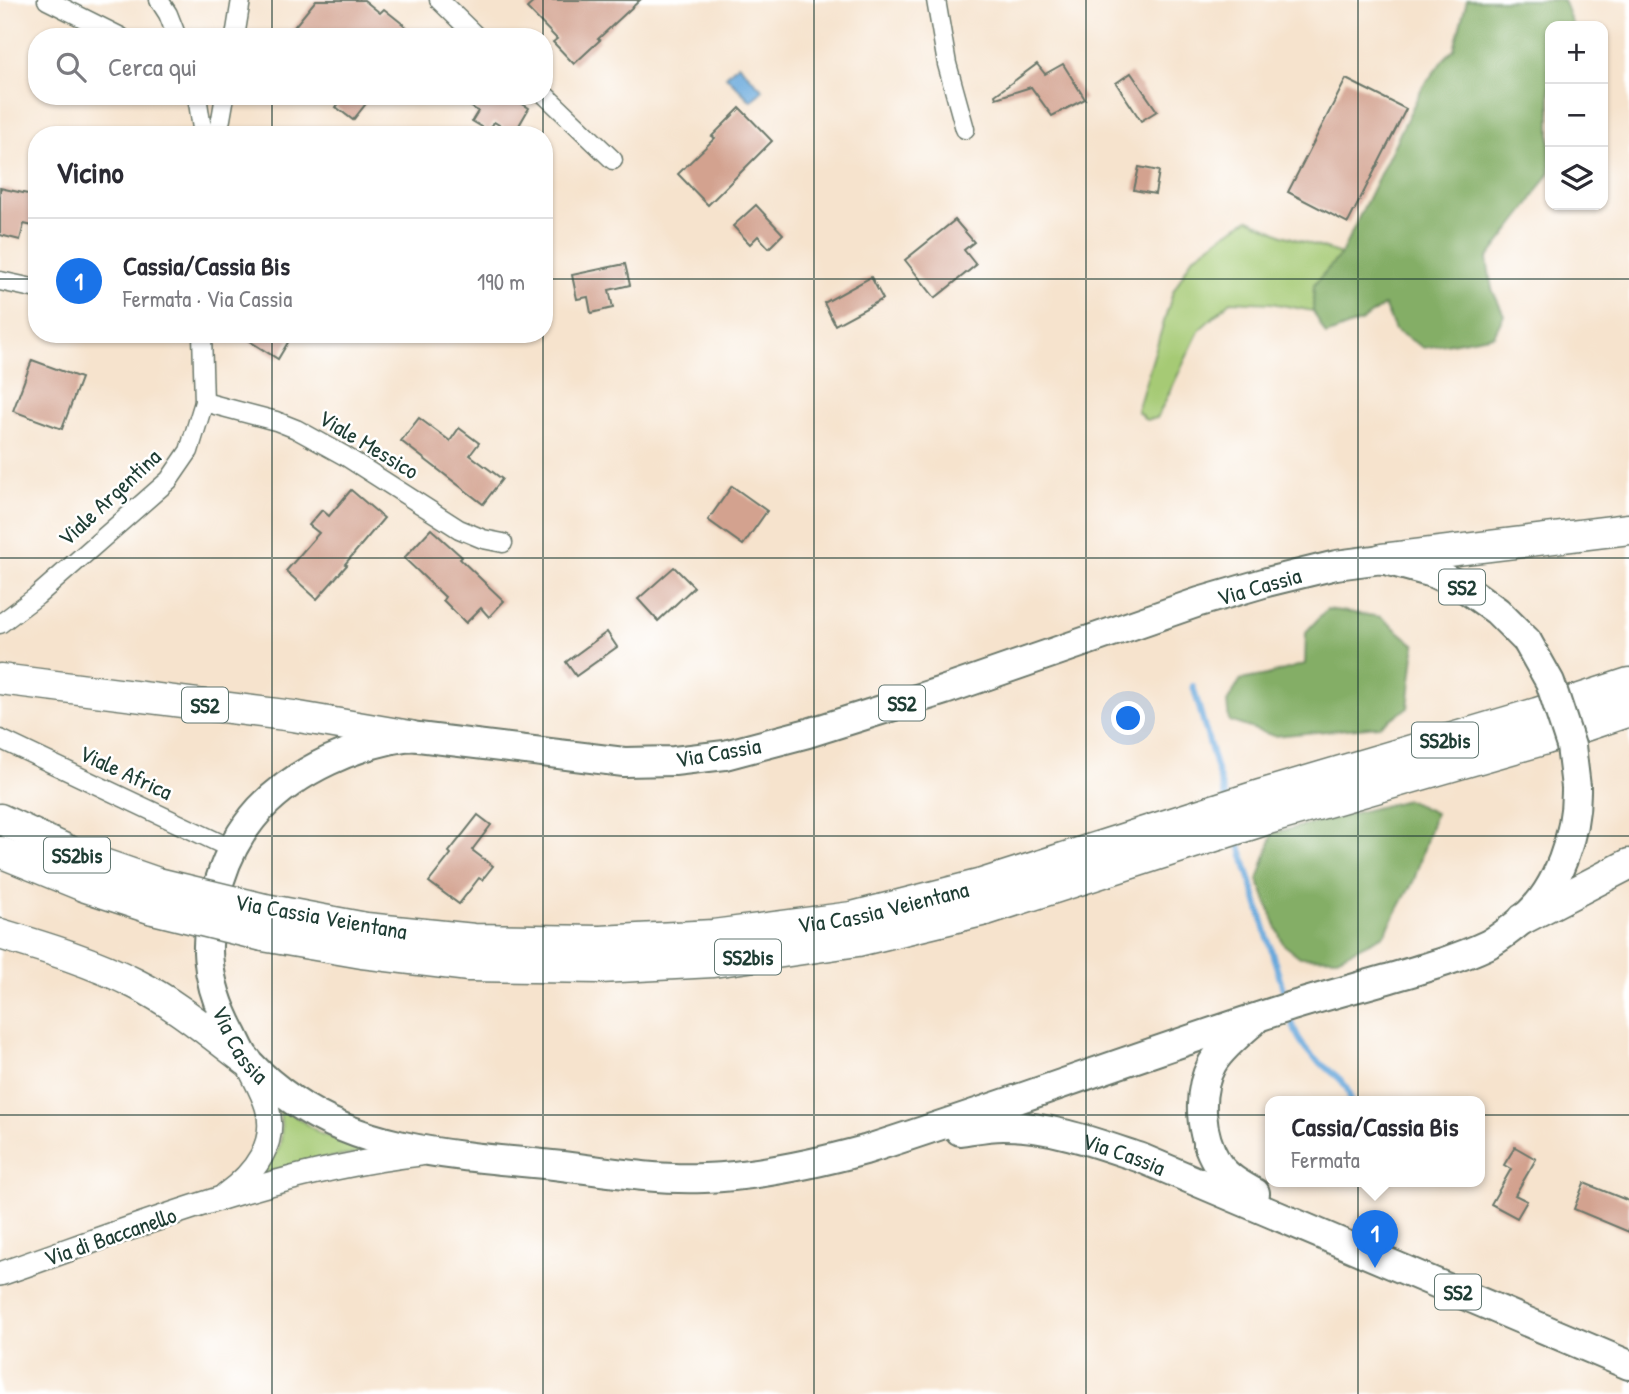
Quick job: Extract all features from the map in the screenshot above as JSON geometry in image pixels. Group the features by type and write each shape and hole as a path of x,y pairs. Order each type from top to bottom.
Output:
{"highway":[{"path":"1382,559 1629,529"},
{"name":"SS2","path":"0,679 293,716 410,736"},
{"name":"Via Cassia Veientana","path":"0,852 86,887 155,896 264,923 366,928 474,939 600,941 713,935 852,917 1217,823 1629,683"},
{"name":"Via Cassia Veientana","path":"1264,807 1545,738 1629,711"},
{"name":"Via Cassia Veientana","path":"0,819 80,856 155,896"},
{"path":"1523,919 1629,864"},
{"name":"SS2","path":"0,934 64,953 139,985 247,1060"}],"main road":[{"name":"Via Cassia","path":"1382,559 1433,573 1465,588 1497,611 1527,641 1550,682 1571,746 1576,788 1575,818 1561,863 1546,892 1523,919 1490,944 1446,962 1278,1010 912,1135 828,1160 752,1174 703,1179 657,1177 433,1152 345,1128 319,1116 282,1092 247,1060 220,1007 208,959 207,932 221,875 232,849 260,809 300,777 375,743 410,736 624,762 674,761 725,755 808,733 945,690 1267,582 1336,565 1382,559"},
{"name":"Via Cassia","path":"1278,1010 1237,1035 1212,1063 1204,1085 1201,1113 1207,1142 1218,1165 1236,1182 1262,1198 1287,1219"},
{"name":"Via Cassia","path":"912,1135 1003,1126 1045,1129 1087,1139 1141,1158 1629,1365"}],"street":[{"path":"47,0 103,28"},
{"path":"159,0 173,28"},
{"path":"236,28 241,0"},
{"path":"439,0 468,28"},
{"path":"936,0 947,64 965,129"},
{"path":"553,103 613,160"},
{"path":"199,105 202,126"},
{"path":"219,126 223,105"},
{"path":"0,281 28,287"},
{"name":"Viale Argentina","path":"0,624 37,596 169,480 188,451 204,402 202,343"},
{"name":"Viale Messico","path":"204,402 296,429 345,456 459,529 483,539 503,543"},
{"name":"Viale Africa","path":"0,739 232,849"},
{"name":"Via di Baccanello","path":"220,1198 251,1172 268,1140 270,1126 267,1105 247,1060"},
{"name":"Via di Baccanello","path":"0,1274 220,1198 354,1163 433,1152"}],"green space":[{"path":"1467,0 1563,0 1571,21 1545,21 1545,180 1487,259 1492,289 1504,315 1494,335 1424,348 1395,330 1384,305 1362,321 1326,335 1313,311 1314,285 1341,254 1422,88 1454,49"},
{"path":"1249,219 1283,235 1341,254 1314,285 1313,311 1271,303 1231,301 1200,329 1157,418 1146,420 1137,411 1173,292 1192,258"},
{"path":"1327,609 1381,617 1415,645 1408,708 1379,726 1274,736 1229,721 1227,702 1241,680 1305,664 1306,632"},
{"path":"1407,800 1435,813 1414,880 1384,935 1337,958 1300,957 1283,944 1258,880 1273,833"},
{"path":"279,1105 321,1134 360,1146 386,1150 314,1160 258,1175 278,1151 281,1136"}],"water":[{"path":"738,64 763,90 751,101 726,76"}],"building":[{"path":"316,0 364,0 380,13 384,9 408,28 293,28"},
{"path":"536,0 640,0 574,64 553,42 557,39 553,35 553,28 546,28 527,8"},
{"path":"1037,64 1045,74 1063,64 1085,99 1052,116 1031,87 996,98 995,95"},
{"path":"1131,73 1157,111 1141,121 1116,83"},
{"path":"1346,79 1406,109 1348,223 1288,192"},
{"path":"338,105 365,105 353,120 336,107"},
{"path":"468,105 524,105 529,108 519,126 501,126 494,122 492,126 480,126 472,121 478,111"},
{"path":"740,108 772,141 708,205 678,174 715,138 712,136"},
{"path":"1139,167 1159,171 1155,194 1134,190"},
{"path":"0,188 28,194 28,225 24,224 20,240 0,235"},
{"path":"756,205 783,234 769,248 758,236 750,244 733,226"},
{"path":"955,220 974,242 964,250 976,265 935,298 905,260"},
{"path":"625,264 630,285 609,290 613,308 591,313 588,297 577,299 572,275"},
{"path":"871,277 883,299 835,325 824,303"},
{"path":"252,343 288,343 278,359"},
{"path":"32,360 81,378 62,429 13,411"},
{"path":"419,418 450,441 459,428 479,443 470,455 502,479 483,504 401,441"},
{"path":"732,486 767,511 743,545 708,520"},
{"path":"351,490 384,518 317,599 286,571 319,533 309,525 322,510 329,516"},
{"path":"431,529 504,601 489,617 481,608 466,623 443,600 445,597 404,558"},
{"path":"674,567 694,587 658,621 638,599"},
{"path":"607,632 617,647 576,676 566,662"},
{"path":"478,815 491,825 472,850 493,866 482,880 479,878 459,904 429,882"},
{"path":"1515,1147 1536,1159 1515,1195 1527,1201 1517,1218 1491,1204 1511,1169 1504,1165"},
{"path":"1584,1183 1629,1201 1629,1232 1574,1209"}],"waterway":[{"path":"1193,686 1225,798"},
{"path":"1238,839 1286,999"},
{"path":"1289,1013 1295,1031 1305,1047 1342,1081 1349,1096"}],"place":[{"name":"Cassia/Cassia Bis","path":"1375,1268"}]}
